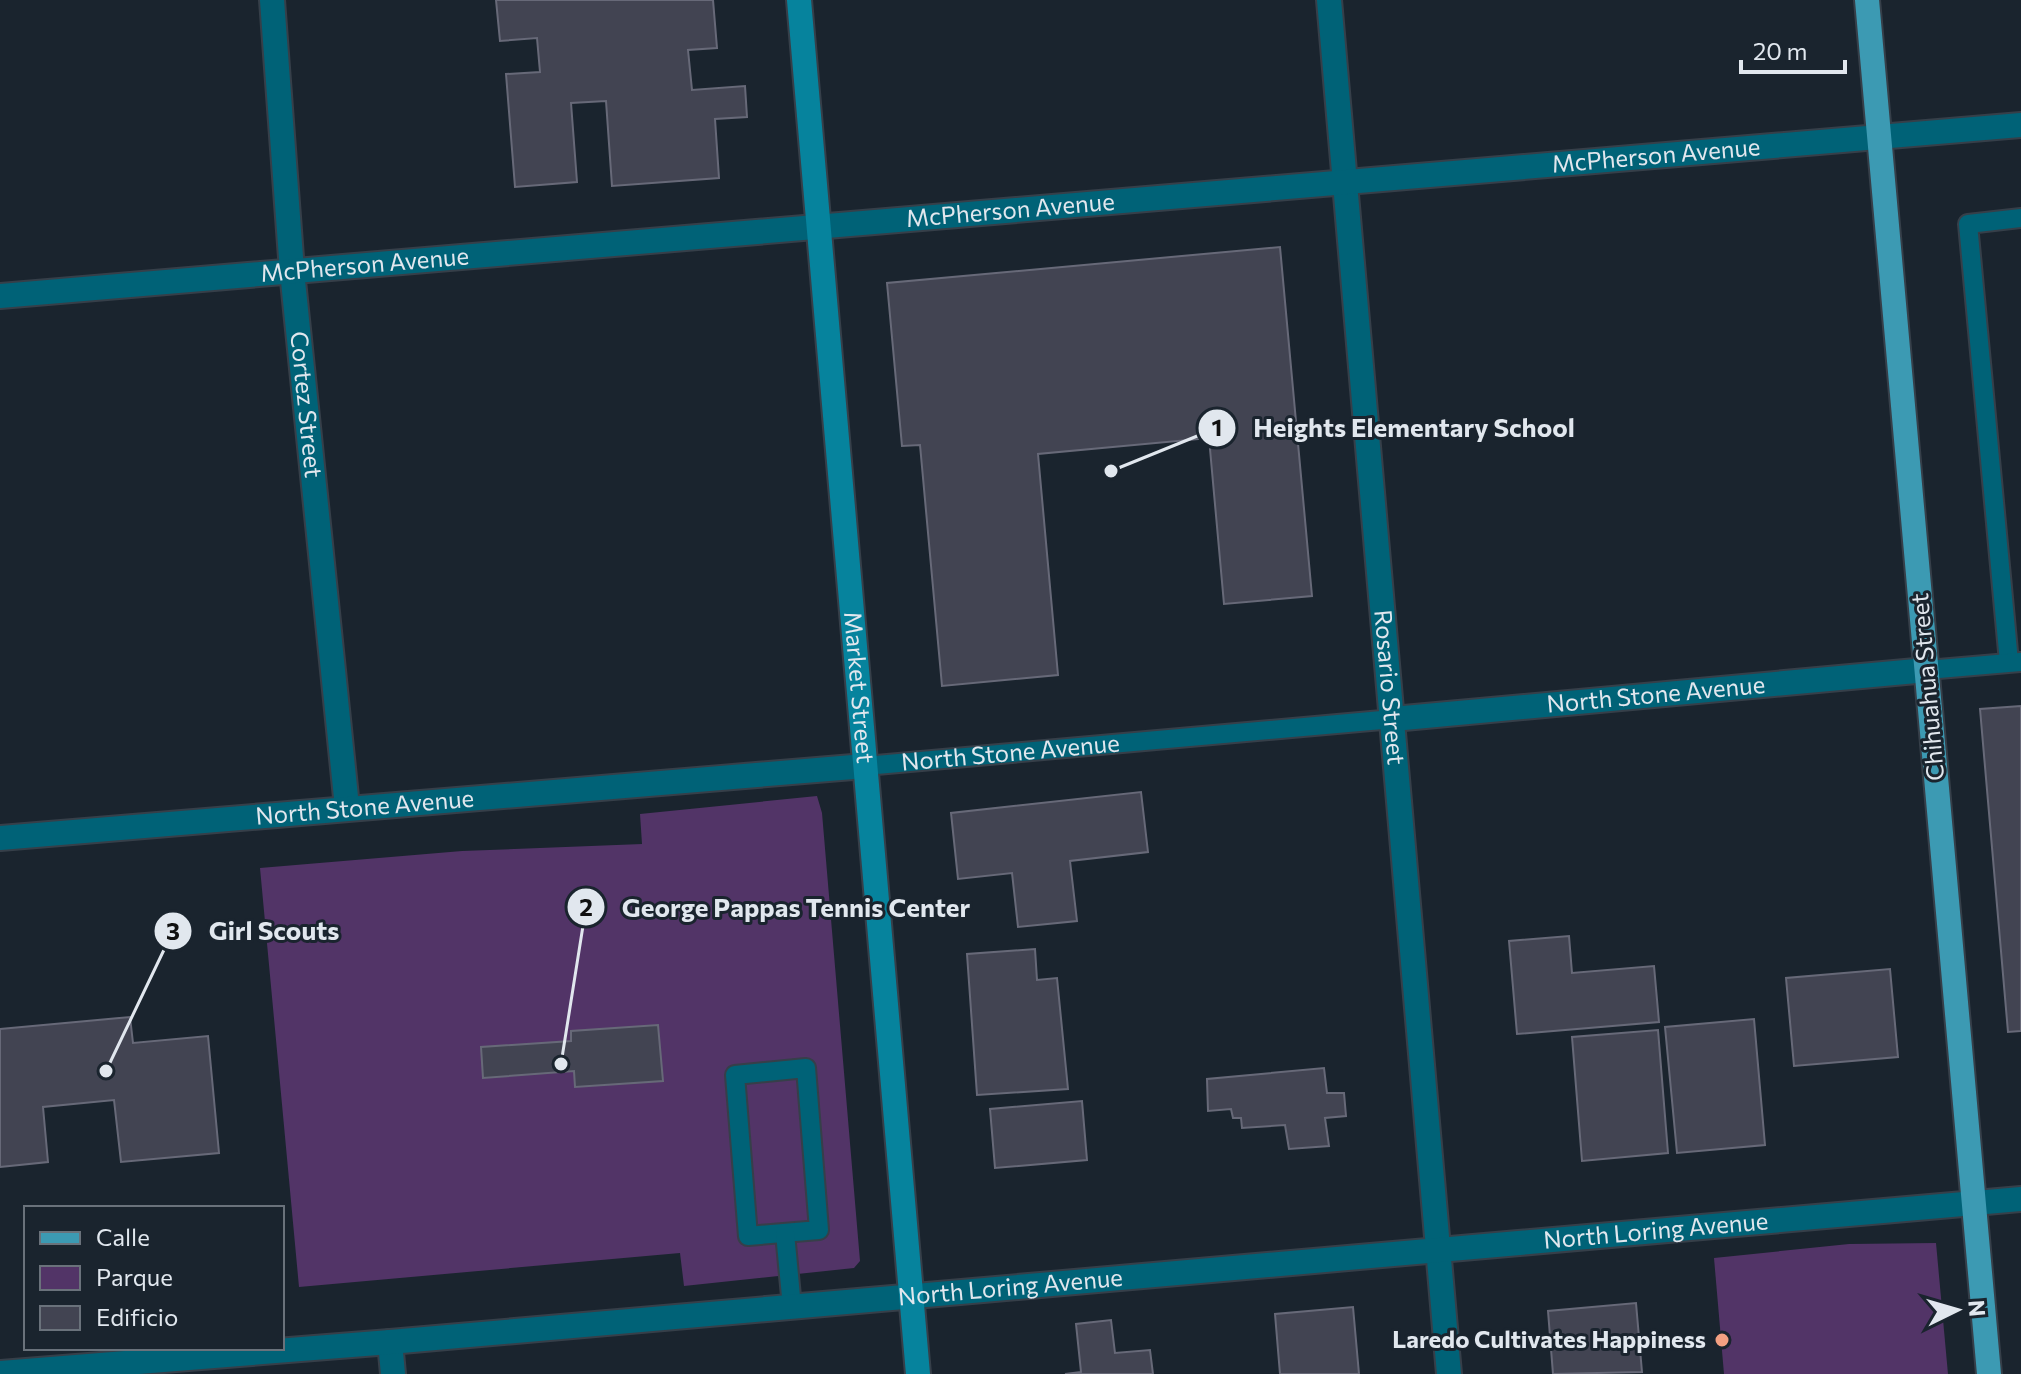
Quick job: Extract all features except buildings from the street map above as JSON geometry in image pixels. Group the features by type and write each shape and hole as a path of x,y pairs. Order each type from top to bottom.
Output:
{"main road":[{"name":"Chihuahua Street","path":"1867,0 1989,1374"}],"street":[{"name":"Cortez Street","path":"272,0 292,271 347,807"},
{"name":"Market Street","path":"799,0 918,1374"},
{"name":"Rosario Street","path":"1329,0 1449,1374"},
{"name":"McPherson Avenue","path":"0,296 2021,125"},
{"name":"North Stone Avenue","path":"1393,719 1927,670"},
{"name":"North Stone Avenue","path":"0,838 865,766"},
{"name":"North Loring Avenue","path":"0,1373 390,1342 2021,1199"},
{"path":"390,1342 393,1374"}],"lane":[{"path":"2015,662 1968,224 2021,218"},
{"name":"North Stone Avenue","path":"1927,670 2015,662"},
{"name":"North Stone Avenue","path":"865,766 1393,719"},
{"path":"806,1068 819,1230 785,1233 748,1236 735,1075 806,1068"},
{"path":"785,1233 792,1307"}],"green space":[{"path":"817,796 822,813 860,1261 854,1268 684,1286 680,1253 299,1287 260,868 462,851 642,844 640,814"},
{"path":"1936,1243 1948,1374 1724,1374 1714,1258 1849,1244"}],"place":[{"name":"Heights Elementary School","path":"1111,471"},
{"name":"George Pappas Tennis Center","path":"561,1064"},
{"name":"Girl Scouts","path":"106,1071"},
{"name":"Laredo Cultivates Happiness","path":"1722,1340"}]}
